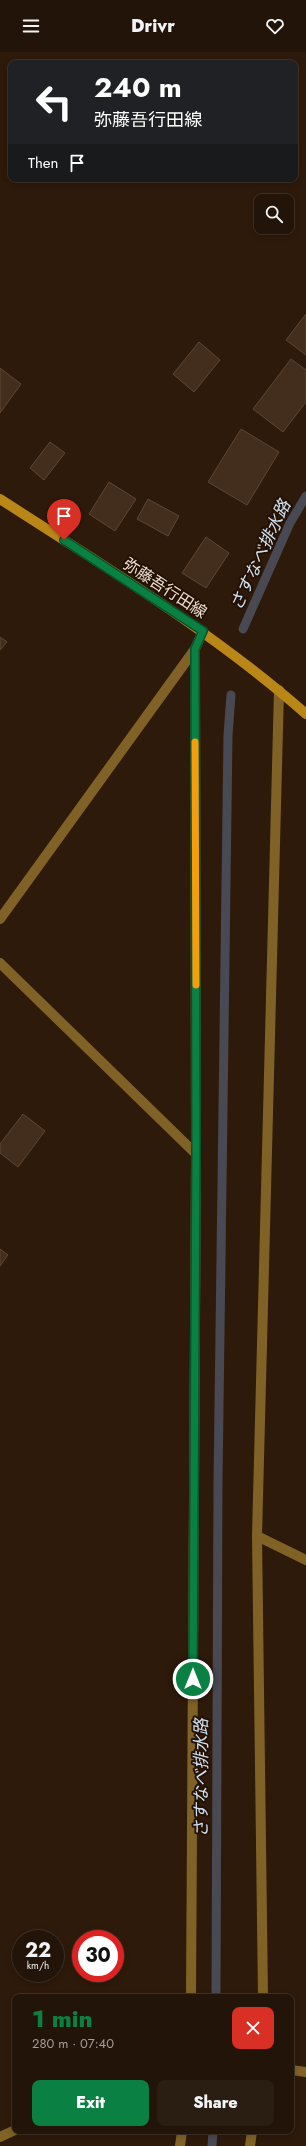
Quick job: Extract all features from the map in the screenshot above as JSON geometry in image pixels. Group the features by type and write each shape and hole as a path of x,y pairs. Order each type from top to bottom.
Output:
{"main road":[{"name":"弥藤吾行田線","path":"0,499 203,631 279,690 306,714"}],"street":[{"path":"0,919 195,649 203,631"},
{"path":"190,1994 196,1154 195,649"},
{"path":"263,1994 257,1536 279,690"},
{"path":"0,963 196,1154"},
{"path":"257,1536 306,1560"},
{"path":"294,2070 306,2072"},
{"path":"0,2137 12,2131"},
{"path":"180,2146 182,2134"},
{"path":"250,2146 252,2134"}],"building":[{"path":"306,314 306,355 286,340"},
{"path":"199,342 220,360 194,392 173,374"},
{"path":"291,359 306,370 306,402 283,432 253,409"},
{"path":"0,368 21,384 0,413"},
{"path":"241,429 279,452 247,505 208,482"},
{"path":"50,442 65,453 44,480 30,468"},
{"path":"109,482 136,499 115,531 89,514"},
{"path":"148,499 179,516 168,536 137,519"},
{"path":"206,537 229,553 206,588 182,573"},
{"path":"0,637 7,642 0,650"},
{"path":"23,1114 45,1131 18,1167 0,1153 0,1144"},
{"path":"0,1249 8,1255 0,1266"}],"waterway":[{"name":"さすなべ排水路","path":"243,629 290,523 306,496"},
{"name":"さすなべ排水路","path":"216,1994 218,1482 228,735 231,695"},
{"name":"さすなべ排水路","path":"212,2146 213,2134"}],"slow traffic":[{"path":"195,742 196,985"}],"route":[{"path":"64,540 203,631 195,649 196,1154 193,1679"}]}
